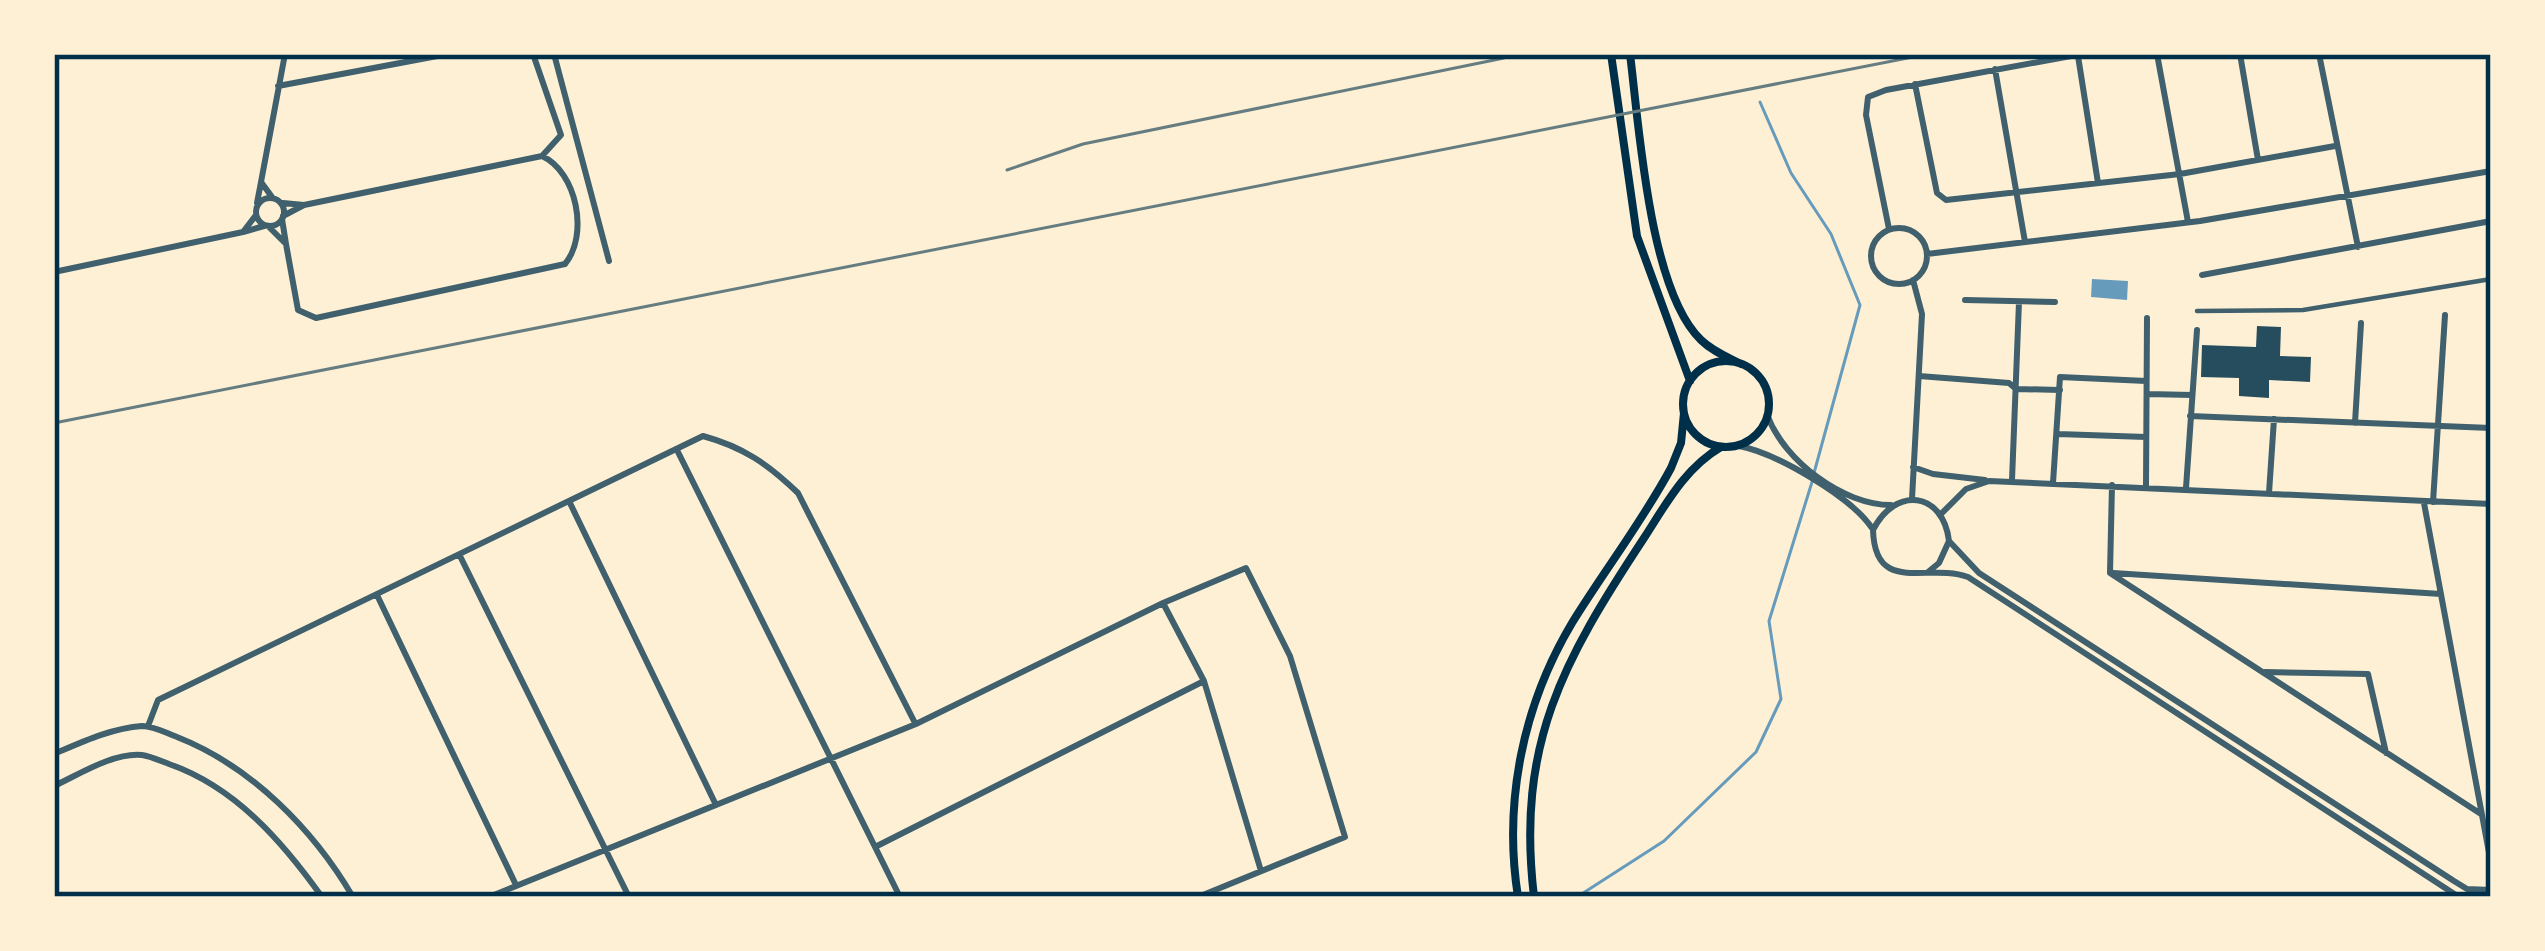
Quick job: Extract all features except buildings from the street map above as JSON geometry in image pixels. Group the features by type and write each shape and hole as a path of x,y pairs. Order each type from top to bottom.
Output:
{"main road":[{"path":"1611,54 1642,254 1690,381"},
{"path":"1630,54 1653,220 1677,300 1701,340 1762,379 1769,404 1768,417 1756,436 1739,446 1721,447 1696,436 1684,413"},
{"path":"1516,897 1515,785 1537,696 1571,625 1671,468 1683,434 1683,396 1690,381 1712,363 1741,364"},
{"path":"1534,897 1528,848 1533,776 1550,703 1564,668 1668,502 1696,464 1721,447"}],"street":[{"path":"285,54 256,210 286,244"},
{"path":"278,86 448,54"},
{"path":"54,272 267,226 304,205 542,156 561,135 533,54"},
{"path":"554,54 609,261"},
{"path":"1889,229 1865,107 1868,97 1915,85 2080,54 2098,182"},
{"path":"2157,54 2188,222"},
{"path":"2240,54 2258,160"},
{"path":"2319,54 2358,247"},
{"path":"1996,69 2025,242"},
{"path":"1915,85 1937,193 1946,200 2180,174 2335,146"},
{"path":"261,182 277,201 282,217 298,310 316,318 565,264 575,251 578,227 566,175 557,163 542,156"},
{"path":"1928,254 2188,222 2491,171"},
{"path":"243,232 263,200 304,205"},
{"path":"2202,275 2491,220"},
{"path":"1889,229 1914,232 1928,254 1924,269 1913,280 1895,284 1874,268 1872,249 1889,229"},
{"path":"2197,311 2303,310 2491,278"},
{"path":"1912,500 1922,314 1913,280"},
{"path":"1965,300 2055,302"},
{"path":"2012,480 2019,302"},
{"path":"2445,314 2429,502 2440,594 2490,858"},
{"path":"2146,486 2147,318"},
{"path":"2355,423 2361,322"},
{"path":"2186,488 2198,330"},
{"path":"1918,376 2060,390"},
{"path":"2053,483 2060,377 2146,381"},
{"path":"2146,394 2192,395"},
{"path":"2190,416 2491,428"},
{"path":"1768,417 1787,450 1825,479 1866,503 1926,502 1941,514 1949,541 1978,573 2467,889 2491,890"},
{"path":"2269,493 2274,419"},
{"path":"2058,434 2146,437"},
{"path":"148,725 158,700 703,436 737,446 770,466 797,493 916,724"},
{"path":"1739,446 1771,455 1853,509 1873,530 1875,552 1893,571 1968,578 2459,897"},
{"path":"677,450 900,897"},
{"path":"1913,467 1988,481 2491,505"},
{"path":"1941,514 1966,489 1988,481"},
{"path":"2110,573 2112,484"},
{"path":"569,501 716,805"},
{"path":"1873,530 1891,505"},
{"path":"1928,572 1939,563 1949,541"},
{"path":"459,555 629,897"},
{"path":"489,897 916,724 1163,603 1246,568 1290,656 1345,837 1198,897"},
{"path":"2110,573 2440,594"},
{"path":"2110,573 2481,814"},
{"path":"377,595 516,885"},
{"path":"1163,603 1204,681 1261,871"},
{"path":"2261,672 2368,674 2386,753"},
{"path":"875,847 1204,681"},
{"path":"54,754 93,737 148,725 235,766 333,864 353,897"},
{"path":"54,786 121,758 142,755 189,771 238,802 274,835 322,897"},
{"path":"2481,897 2491,890"}],"water":[{"path":"2092,279 2128,281 2127,300 2091,297"}],"waterway":[{"path":"1760,102 1791,173 1831,234 1860,305 1814,473"},
{"path":"1577,897 1664,841 1756,752 1781,699 1769,621 1812,482"}],"railway":[{"path":"54,423 1928,54"},
{"path":"1007,170 1083,144 1504,58"}]}
